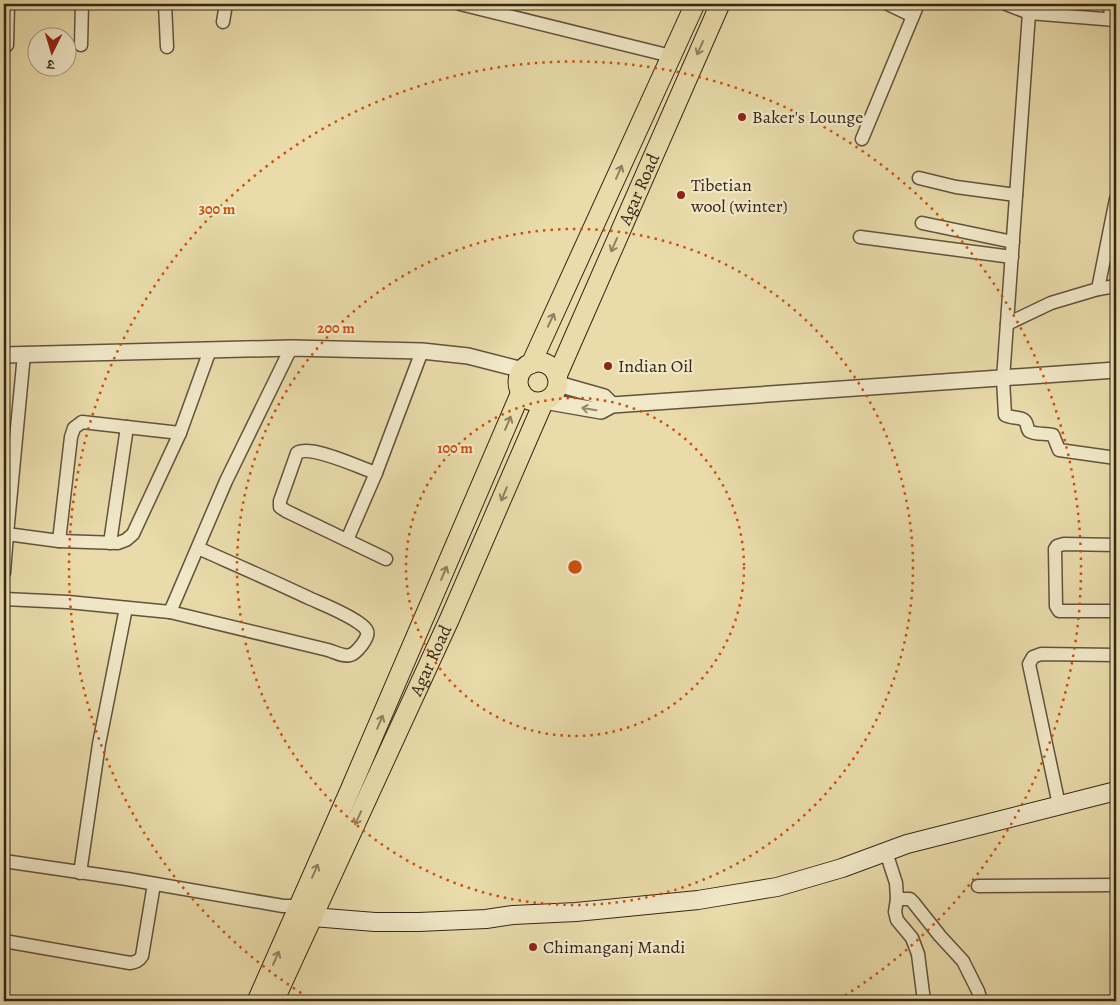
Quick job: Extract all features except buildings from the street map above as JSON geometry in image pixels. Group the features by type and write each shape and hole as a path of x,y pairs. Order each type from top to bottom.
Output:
{"main road":[{"path":"257,1001 301,911 350,790 521,392 519,379 527,367 695,4"},
{"name":"Agar Road","path":"301,911 368,797 457,603 544,401 554,394 557,380 720,4"},
{"path":"527,367 537,363 549,366 557,380"},
{"path":"521,392 531,401 544,401"},
{"path":"350,790 368,797"},
{"path":"301,911 375,922 419,922 576,912 698,900 777,887 842,868 907,844 1116,791"},
{"path":"274,1001 301,911"}],"street":[{"path":"7,45 8,4"},
{"path":"81,45 82,4"},
{"path":"164,4 167,47"},
{"path":"223,22 226,4"},
{"path":"460,4 671,56"},
{"path":"888,4 913,16"},
{"path":"862,139 918,4"},
{"path":"1006,4 1029,12 1114,20 1110,4"},
{"path":"1029,12 1003,378 1005,415 1011,418 1023,419 1032,432 1053,435 1059,450 1116,458"},
{"path":"919,178 956,187 1016,196"},
{"path":"1098,289 1115,212 1116,199"},
{"path":"922,222 1013,242"},
{"path":"860,237 1012,257"},
{"path":"1007,324 1051,303 1098,289 1116,286"},
{"path":"4,355 291,348 422,351 468,356 527,367"},
{"path":"170,612 226,481 291,348"},
{"path":"7,534 59,541 118,543 126,540 133,534 180,433 210,350"},
{"path":"347,540 376,474 422,351"},
{"path":"4,573 24,354"},
{"path":"544,401 600,410 612,405 1116,370"},
{"path":"557,380 604,397 612,405"},
{"path":"59,541 71,437 74,428 82,422 180,433"},
{"path":"110,543 127,427"},
{"path":"376,474 315,451 300,451 297,453 281,495 280,507 386,559"},
{"path":"1116,545 1064,544 1057,546 1055,549 1056,606 1059,611 1116,611"},
{"path":"4,599 68,602 170,612 244,628 349,656 360,648 368,634 367,630 360,623 198,548"},
{"path":"80,873 99,744 126,608"},
{"path":"1059,805 1029,664 1033,657 1041,654 1116,654"},
{"path":"886,852 896,884 897,899 895,912 897,920 912,938 918,954 924,1001"},
{"path":"4,861 154,884 301,911"},
{"path":"4,941 130,963 136,962 142,956 154,884"},
{"path":"978,886 1116,885"},
{"path":"897,899 910,899 914,902 940,936 963,961 978,991 980,1001"}],"place":[{"name":"Baker's Lounge","path":"742,117"},
{"name":"Tibetian wool (winter)","path":"681,195"},
{"name":"Indian Oil","path":"608,366"},
{"name":"Chimanganj Mandi","path":"533,947"}]}
